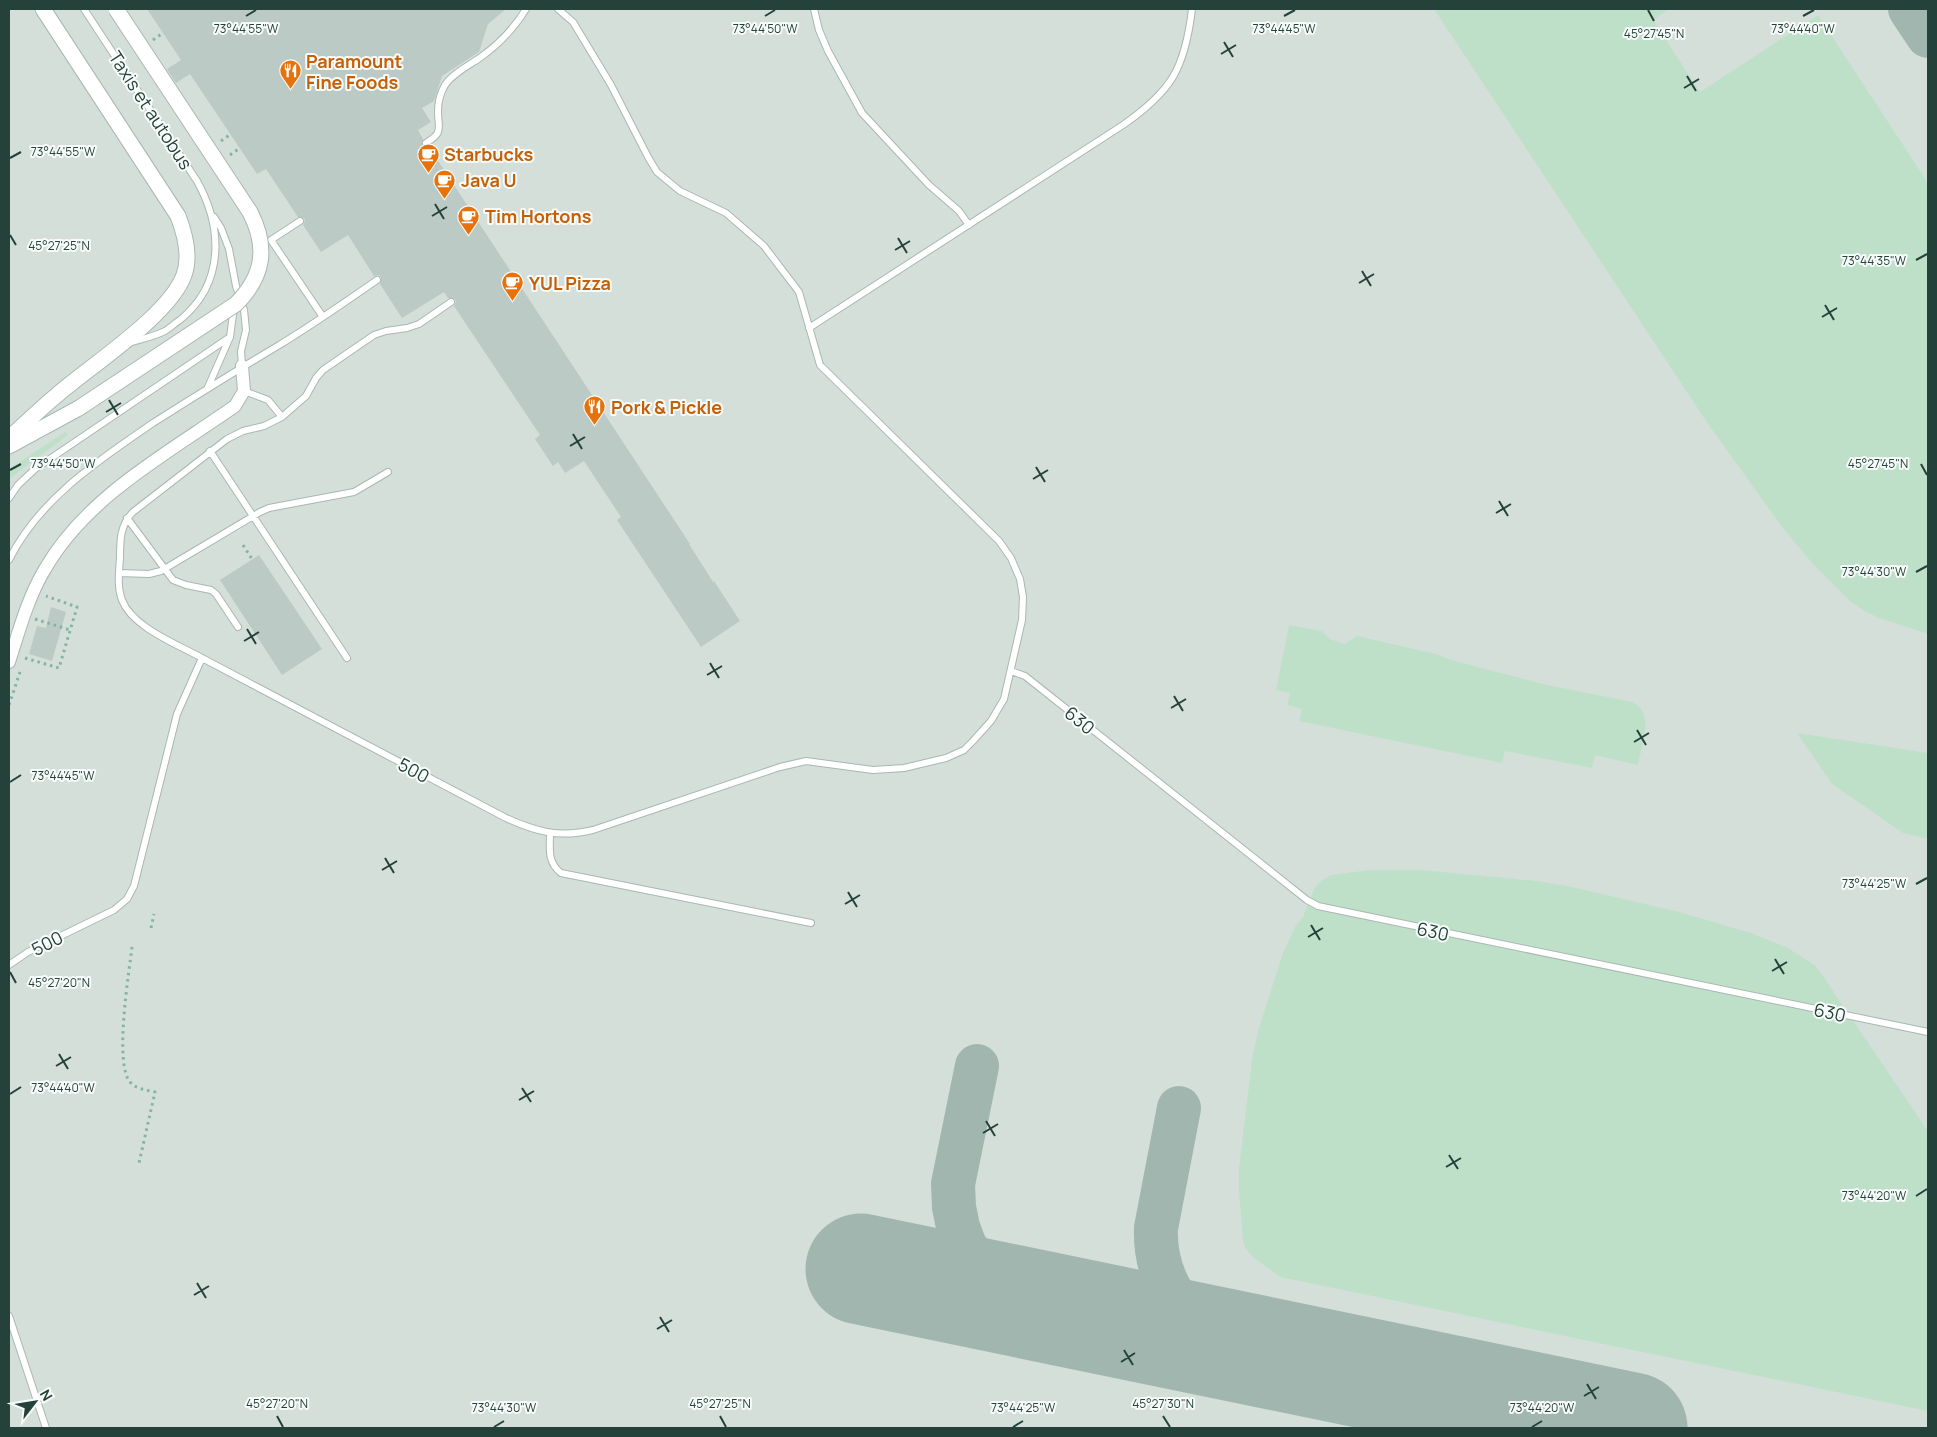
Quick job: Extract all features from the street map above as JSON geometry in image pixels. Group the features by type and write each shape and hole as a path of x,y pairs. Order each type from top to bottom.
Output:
{"street":[{"path":"9,438 57,394 119,346 158,310 178,287 184,276 187,264 186,238 178,216 43,9"},
{"path":"9,446 79,408 236,304 247,293 259,270 261,259 259,233 250,212 116,9"},
{"path":"9,662 37,583 51,559 68,536 88,513 122,485 235,406 244,390 242,366"}],"lane":[{"name":"Taxis et autobus","path":"84,9 197,180 212,214 221,228 229,249 236,286"},
{"path":"426,143 435,137 440,129 438,106 442,92 449,80 499,42 519,20 526,9"},
{"name":"500","path":"119,573 119,587 122,600 130,614 140,623 202,658 506,818 526,827 550,833 583,832 802,761 857,768 889,769 904,768 946,758 964,750 991,721 1004,699 1022,620 1023,597 1020,580 1011,558 995,537 820,365 799,292 764,246 726,213 680,191 658,172 648,157 612,85 573,22 558,9"},
{"path":"814,9 819,30 828,51 862,113 929,185 959,211 969,225"},
{"path":"809,328 1123,125 1158,98 1170,83 1180,65 1188,37 1192,9"},
{"name":"Taxis et autobus","path":"119,346 165,331 189,312 199,300 211,275 214,262 215,232 212,214"},
{"path":"300,221 271,240 322,317"},
{"path":"9,560 33,521 69,485 120,446 208,387 276,347 377,280"},
{"path":"208,387 230,337 236,286"},
{"path":"236,286 246,320 246,330 241,351 242,366"},
{"path":"388,472 354,492 269,508 252,516 224,535 164,569 150,574 119,573 121,537 127,518 210,451 235,434 264,426 282,417 306,396 323,370 374,335 419,324 451,302"},
{"path":"9,490 35,469 230,337"},
{"path":"244,390 268,400 282,417"},
{"path":"210,451 347,658"},
{"path":"9,498 18,484 35,469"},
{"path":"127,518 173,580 211,590 216,594 238,628"},
{"name":"500","path":"9,965 28,952 114,910 130,894 139,868 176,714 202,658"},
{"name":"630","path":"1011,671 1022,674 1033,682 1307,900 1318,906 1928,1032"},
{"path":"550,833 551,860 556,869 562,873 811,923"},
{"path":"9,1316 46,1428"}],"path":[{"path":"243,545 252,559"},
{"path":"24,657 59,668 77,607 46,596"},
{"path":"35,619 70,630"},
{"path":"54,630 55,626"},
{"path":"151,928 154,914"},
{"path":"132,947 123,1020 126,1074 128,1080 136,1087 155,1092 139,1163"}],"shaded area":[{"path":"9,9 1928,9 1928,1428 9,1428"}],"green space":[{"path":"1434,9 1669,9 1653,20 1700,92 1818,15 1928,183 1928,634 1879,618 1851,602 1812,563 1782,527 1708,424"},
{"path":"65,432 68,435 9,479 9,469"},
{"path":"1289,625 1322,631 1330,639 1345,644 1357,636 1436,654 1451,660 1543,684 1632,702 1639,707 1645,722 1644,740 1638,765 1595,755 1592,768 1505,751 1502,763 1299,721 1302,709 1287,705 1290,693 1276,690"},
{"path":"1797,733 1928,753 1928,839 1903,833 1832,784"},
{"path":"1370,870 1420,870 1537,881 1572,887 1679,912 1751,933 1788,948 1816,966 1928,1131 1928,1411 1280,1277 1253,1257 1246,1249 1243,1241 1239,1168 1252,1060 1258,1031 1283,953 1296,925 1303,917 1314,889 1322,880 1331,875"}],"building":[{"path":"147,9 506,9 488,24 479,52 442,76 434,101 422,108 431,122 418,130 423,139 422,145 424,148 429,147 740,621 701,647 617,520 621,517 584,461 565,473 558,462 553,466 535,439 540,435 454,306 455,299 448,298 444,292 402,318 380,284 381,278 379,275 374,276 348,235 321,252 303,225 304,218 298,217 266,169 257,174 190,74 176,83 167,69 181,60"},
{"path":"259,555 322,649 282,675 220,580"},
{"path":"51,607 66,612 52,661 29,654 37,626 46,628"}],"taxiway":[{"path":"1910,9 1928,36"},
{"path":"977,1066 953,1184 954,1207 958,1227 965,1246 978,1264 1001,1286 1034,1301 1187,1333 1197,1339"},
{"path":"1179,1108 1156,1228 1160,1263 1166,1280 1184,1310 1211,1332 1241,1344 1284,1353 1289,1358"}],"runway":[{"path":"861,1269 1632,1428"}],"place":[{"name":"Paramount Fine Foods","path":"290,90"},
{"name":"Starbucks","path":"428,173"},
{"name":"Java U","path":"445,199"},
{"name":"Tim Hortons","path":"469,235"},
{"name":"YUL Pizza","path":"513,302"},
{"name":"Pork & Pickle","path":"595,426"}]}
